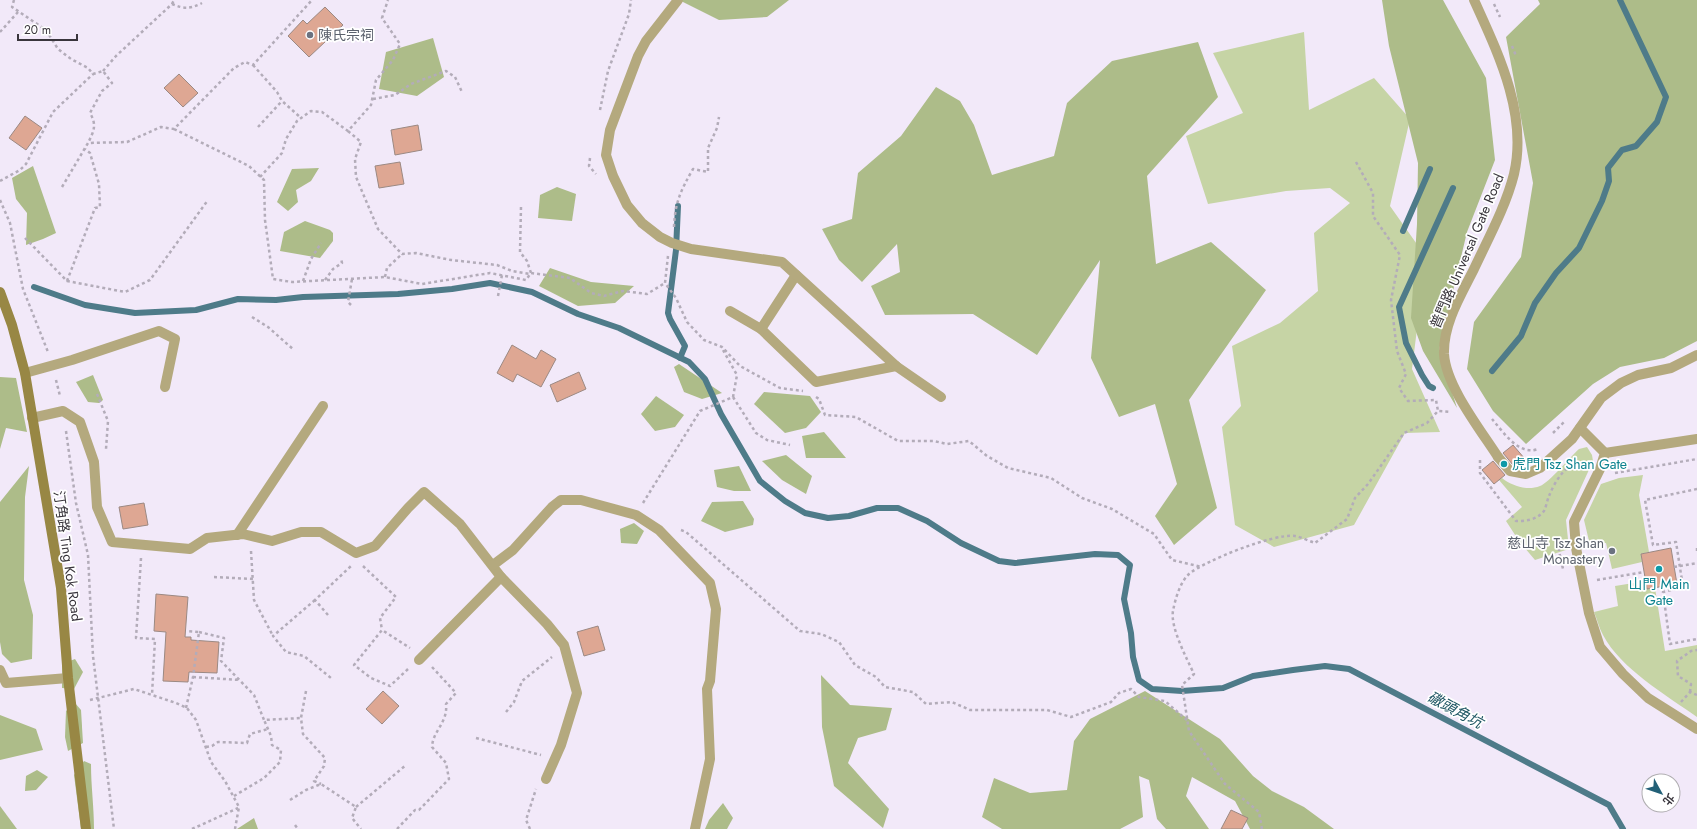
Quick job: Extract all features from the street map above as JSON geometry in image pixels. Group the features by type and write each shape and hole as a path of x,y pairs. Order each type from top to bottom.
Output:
{"main road":[{"name":"汀角路 Ting Kok Road","path":"0,292 12,325 25,373 61,588 68,678 86,829"}],"street":[{"path":"678,0 646,41 638,56 610,130 606,155 612,176 627,205 642,223 660,237 672,243 691,249 782,262 896,366 941,397"},
{"name":"普門路 Universal Gate Road","path":"1474,0 1492,41 1513,101 1517,138 1514,174 1496,223 1445,333 1444,354 1447,372 1453,388 1498,457 1510,472 1526,474 1540,468 1572,439 1601,398 1621,383 1638,375 1671,368 1697,355"},
{"path":"761,329 796,275"},
{"path":"730,311 761,329 816,382 896,366"},
{"path":"25,373 53,364 72,360 159,331 175,339 166,387"},
{"path":"237,535 322,406"},
{"path":"32,418 63,411 80,422 94,462 97,507 112,542 190,549 207,538 237,535 250,536 272,541 301,532 321,532 356,553 375,546 424,492 460,524 501,577 547,624 564,646 577,693 561,745 547,776"},
{"path":"1580,428 1605,453"},
{"path":"1605,453 1697,439"},
{"path":"1605,453 1600,469 1574,522 1576,548 1589,613 1600,646 1623,674 1648,698 1689,726 1697,729"},
{"path":"493,565 513,550 552,507 561,500 581,500 636,515 659,530 710,583 716,610 710,681 707,689 710,759 695,829"},
{"path":"420,659 501,577"},
{"path":"0,670 6,683 68,678"}],"path":[{"path":"14,0 12,7 46,30 58,49 71,59 88,68 93,74"},
{"path":"0,180 20,170 26,164 52,112 93,74 103,71 116,56 172,4 174,0"},
{"path":"253,65 312,0"},
{"path":"348,131 371,105 376,80 393,60 400,44 382,18 388,0"},
{"path":"1492,0 1502,22"},
{"path":"172,4 190,9 202,3"},
{"path":"0,32 18,12"},
{"path":"1509,40 1518,62"},
{"path":"174,129 234,68 245,62 253,65 277,92 282,101 301,118"},
{"path":"62,187 95,128 94,120 90,113 102,91 112,83 103,71"},
{"path":"373,99 395,95 411,84 446,71 455,77 462,92"},
{"path":"258,127 282,101"},
{"path":"260,177 282,153 286,138 297,121 311,111 322,112 361,142 355,159 356,177 378,229 402,254"},
{"path":"672,243 675,210 678,196 693,169 708,172 708,148 717,128 719,117"},
{"path":"88,142 127,142 161,127 174,129 250,166 264,180 265,220 273,279 292,282 352,280 384,277 422,284 490,273 526,280 530,274 527,261 520,252 521,207"},
{"path":"67,281 95,208 100,207 99,184 90,153 84,149"},
{"path":"1356,162 1373,193 1373,216 1400,255 1391,300 1397,351 1406,374 1399,388 1408,401 1436,400 1438,411"},
{"path":"0,200 10,224 23,289 53,364 63,411 76,503 88,555 93,656 114,829"},
{"path":"25,238 67,281 125,292 150,280 208,200"},
{"path":"303,281 311,259 321,243"},
{"path":"384,277 387,268 402,254 416,253 451,260 497,265 512,272 570,278 591,294 604,296 623,291 647,294 665,283"},
{"path":"324,280 333,269 342,263 341,258"},
{"path":"498,296 502,275"},
{"path":"351,305 348,300 352,280"},
{"path":"669,287 687,322 704,340 722,347 740,366 780,388 810,392"},
{"path":"252,317 268,327 294,350"},
{"path":"722,347 737,375 732,397 756,433 767,440 790,445"},
{"path":"94,462 106,456 108,421 97,394"},
{"path":"814,395 819,399 825,415 856,417 898,441 934,441 947,444 969,442 987,456 1008,468 1051,478 1082,498 1112,509 1154,534 1172,560 1202,567"},
{"path":"636,515 700,411 732,397"},
{"path":"1449,407 1455,418"},
{"path":"1438,411 1451,412"},
{"path":"1262,829 1259,812 1225,784 1189,731 1189,722 1182,685 1194,674 1176,633 1173,612 1181,586 1189,575 1230,552 1275,538 1295,536 1315,543 1347,519 1355,498 1368,484 1404,433 1427,423 1438,411"},
{"path":"1490,416 1521,449 1530,452 1543,447"},
{"path":"1553,434 1568,417"},
{"path":"1478,456 1481,462 1480,473 1516,521 1534,519 1544,511 1557,481 1565,470 1574,463 1582,462 1613,474 1697,459"},
{"path":"1697,489 1645,500 1653,545 1676,542 1681,566 1683,587 1663,592 1670,644 1697,639"},
{"path":"679,529 686,532 800,631 821,634 838,642 855,665 876,677 885,687 913,692 926,704 952,702 970,710 1047,710 1071,717 1111,702 1119,693 1131,689 1139,697 1165,701 1189,722"},
{"path":"250,536 254,600 273,636 286,652 304,656 331,678"},
{"path":"142,544 136,638 155,639 152,695"},
{"path":"1674,567 1697,563"},
{"path":"273,636 315,600 351,566 364,566 396,597 380,618 382,630 354,665 371,678 390,686 420,659 456,692 446,704 447,714 432,740 432,747 446,763 449,779 419,810 416,810 397,829"},
{"path":"1614,577 1644,572"},
{"path":"214,578 253,579"},
{"path":"315,600 328,615"},
{"path":"382,630 411,648 416,644"},
{"path":"187,631 199,632 224,638 221,661 254,694 271,736 272,745 281,750 280,762 264,778 234,796"},
{"path":"186,708 193,677 199,632"},
{"path":"506,712 514,702 522,681 564,646"},
{"path":"1690,692 1691,684 1678,676 1677,661 1691,651 1697,650"},
{"path":"193,677 240,680"},
{"path":"90,700 134,689 176,702 186,708 196,720 212,762 234,796 239,808 235,829"},
{"path":"306,691 300,718 303,734 325,758 324,766 314,781 356,807"},
{"path":"264,720 300,718"},
{"path":"206,747 212,746 218,742 247,743 250,734 268,729"},
{"path":"476,738 545,756"},
{"path":"360,829 352,818 356,807 406,765"},
{"path":"530,829 526,820 540,774 547,776"},
{"path":"290,800 306,790 321,784"},
{"path":"192,829 239,808"},
{"path":"295,825 298,829"}],"green space":[{"path":"679,0 789,0 767,17 719,20"},
{"path":"1382,0 1443,0 1486,78 1495,160 1467,232 1439,350 1457,408 1423,351 1411,318 1417,224 1418,163 1389,46"},
{"path":"1538,0 1697,0 1697,341 1664,358 1620,367 1593,384 1526,444 1493,411 1467,369 1474,322 1521,257 1533,183 1506,37 1540,4"},
{"path":"1304,32 1309,110 1374,78 1410,119 1390,206 1426,257 1412,369 1440,432 1405,433 1354,525 1274,547 1235,525 1222,427 1241,406 1232,346 1280,323 1318,291 1314,233 1350,203 1330,188 1286,191 1208,204 1186,136 1243,113 1213,53"},
{"path":"433,38 444,77 417,96 379,89 386,52"},
{"path":"1198,42 1218,97 1147,176 1156,264 1211,242 1266,290 1189,400 1217,508 1174,545 1155,516 1177,484 1155,404 1119,417 1091,358 1100,260 1037,355 973,314 885,315 871,286 900,272 897,244 862,282 839,260 822,229 852,219 858,173 901,136 936,87 960,101 974,125 992,175 1054,156 1067,103 1112,61"},
{"path":"33,166 56,233 26,245 27,213 16,199 12,178"},
{"path":"319,168 311,181 296,190 298,202 288,211 277,202 292,169"},
{"path":"557,187 576,194 572,221 538,218 540,195"},
{"path":"305,221 330,230 333,233 333,241 320,258 280,251 284,232"},
{"path":"550,268 591,282 634,286 615,303 578,306 539,286"},
{"path":"679,364 722,393 702,399 684,392 674,367"},
{"path":"93,375 103,400 99,403 88,402 76,382"},
{"path":"0,377 16,378 27,432 6,428 0,449"},
{"path":"764,392 810,396 821,412 806,428 785,433 754,404"},
{"path":"656,396 684,415 675,427 655,431 641,414"},
{"path":"824,432 846,458 806,458 802,436"},
{"path":"1587,447 1592,455 1593,461 1566,520 1569,549 1535,560 1519,541 1506,521 1522,507 1499,480 1502,478 1510,483 1525,488 1540,486 1554,475 1579,449"},
{"path":"786,455 812,476 806,494 782,480 762,461"},
{"path":"29,466 25,497 24,580 33,615 32,659 11,663 2,654 0,642 0,502"},
{"path":"739,466 751,491 734,491 717,487 714,470"},
{"path":"1643,475 1639,495 1649,552 1641,554 1642,562 1612,569 1606,543 1590,545 1584,520 1601,484 1619,478"},
{"path":"743,501 754,519 753,525 725,532 701,521 712,502"},
{"path":"634,523 644,531 637,544 621,543 620,529"},
{"path":"1646,581 1647,589 1655,588 1665,651 1697,645 1697,717 1632,670 1611,647 1599,626 1594,612 1618,606 1615,586"},
{"path":"75,659 83,672 74,689 62,688 62,664"},
{"path":"821,675 850,705 892,708 886,730 858,738 848,763 889,809 883,828 834,786 822,727"},
{"path":"1145,691 1220,739 1253,776 1272,791 1304,807 1334,829 1250,829 1235,801 1192,777 1186,796 1209,829 1166,829 1157,819 1149,780 1139,776 1143,817 1120,829 1002,829 982,817 994,778 1030,793 1067,790 1074,741 1090,719"},
{"path":"75,703 81,710 83,743 68,751 65,737 66,711"},
{"path":"0,715 36,729 43,750 0,760"},
{"path":"84,761 91,764 94,829 81,829 74,775"},
{"path":"37,770 48,777 36,790 25,791 26,776"},
{"path":"723,803 733,818 727,829 705,829 709,820"},
{"path":"0,806 17,829 0,829"},
{"path":"254,818 258,829 237,829"}],"building":[{"path":"325,7 343,25 309,57 288,36 303,20 307,24"},
{"path":"179,74 198,93 183,107 164,88"},
{"path":"25,116 42,128 26,150 9,138"},
{"path":"418,125 422,150 395,155 391,130"},
{"path":"400,162 404,184 379,188 375,166"},
{"path":"512,345 536,359 541,350 556,359 541,387 517,374 513,382 497,373"},
{"path":"579,372 586,389 557,402 550,385"},
{"path":"1513,445 1525,459 1517,466 1513,465 1503,453"},
{"path":"1493,461 1505,475 1494,484 1482,470"},
{"path":"144,503 148,525 123,529 119,507"},
{"name":"山門 Main Gate","path":"1671,548 1677,584 1647,589 1641,554"},
{"path":"156,594 188,597 185,637 191,637 191,640 219,642 217,673 189,672 188,682 163,681 166,632 154,631"},
{"path":"598,626 605,650 584,656 577,632"},
{"path":"383,691 399,706 382,724 366,709"},
{"path":"1231,810 1248,818 1242,829 1221,829"}],"waterway":[{"path":"1492,371 1521,336 1535,303 1556,273 1579,248 1602,201 1609,181 1608,168 1622,150 1636,146 1657,122 1666,97 1620,0"},
{"path":"1403,231 1430,169"},
{"path":"1433,388 1429,386 1422,375 1406,343 1399,307 1453,188"},
{"path":"678,206 676,250 668,313 685,346 680,358"},
{"name":"䃟頭角坑","path":"34,287 85,305 135,313 196,310 238,299 276,300 303,297 398,294 452,289 490,283 532,292 578,314 619,328 689,362 705,379 721,414 760,481 785,501 805,513 828,518 849,516 877,508 898,508 927,521 961,543 999,561 1015,563 1095,554 1118,555 1130,565 1124,599 1131,633 1133,657 1139,680 1152,689 1182,691 1223,688 1253,676 1325,666 1349,669 1609,805 1623,829"}],"place":[{"name":"陳氏宗祠","path":"310,35"},
{"name":"虎門 Tsz Shan Gate","path":"1504,464"},
{"name":"慈山寺 Tsz Shan Monastery","path":"1612,551"},
{"name":"山門 Main Gate","path":"1659,569"}]}
